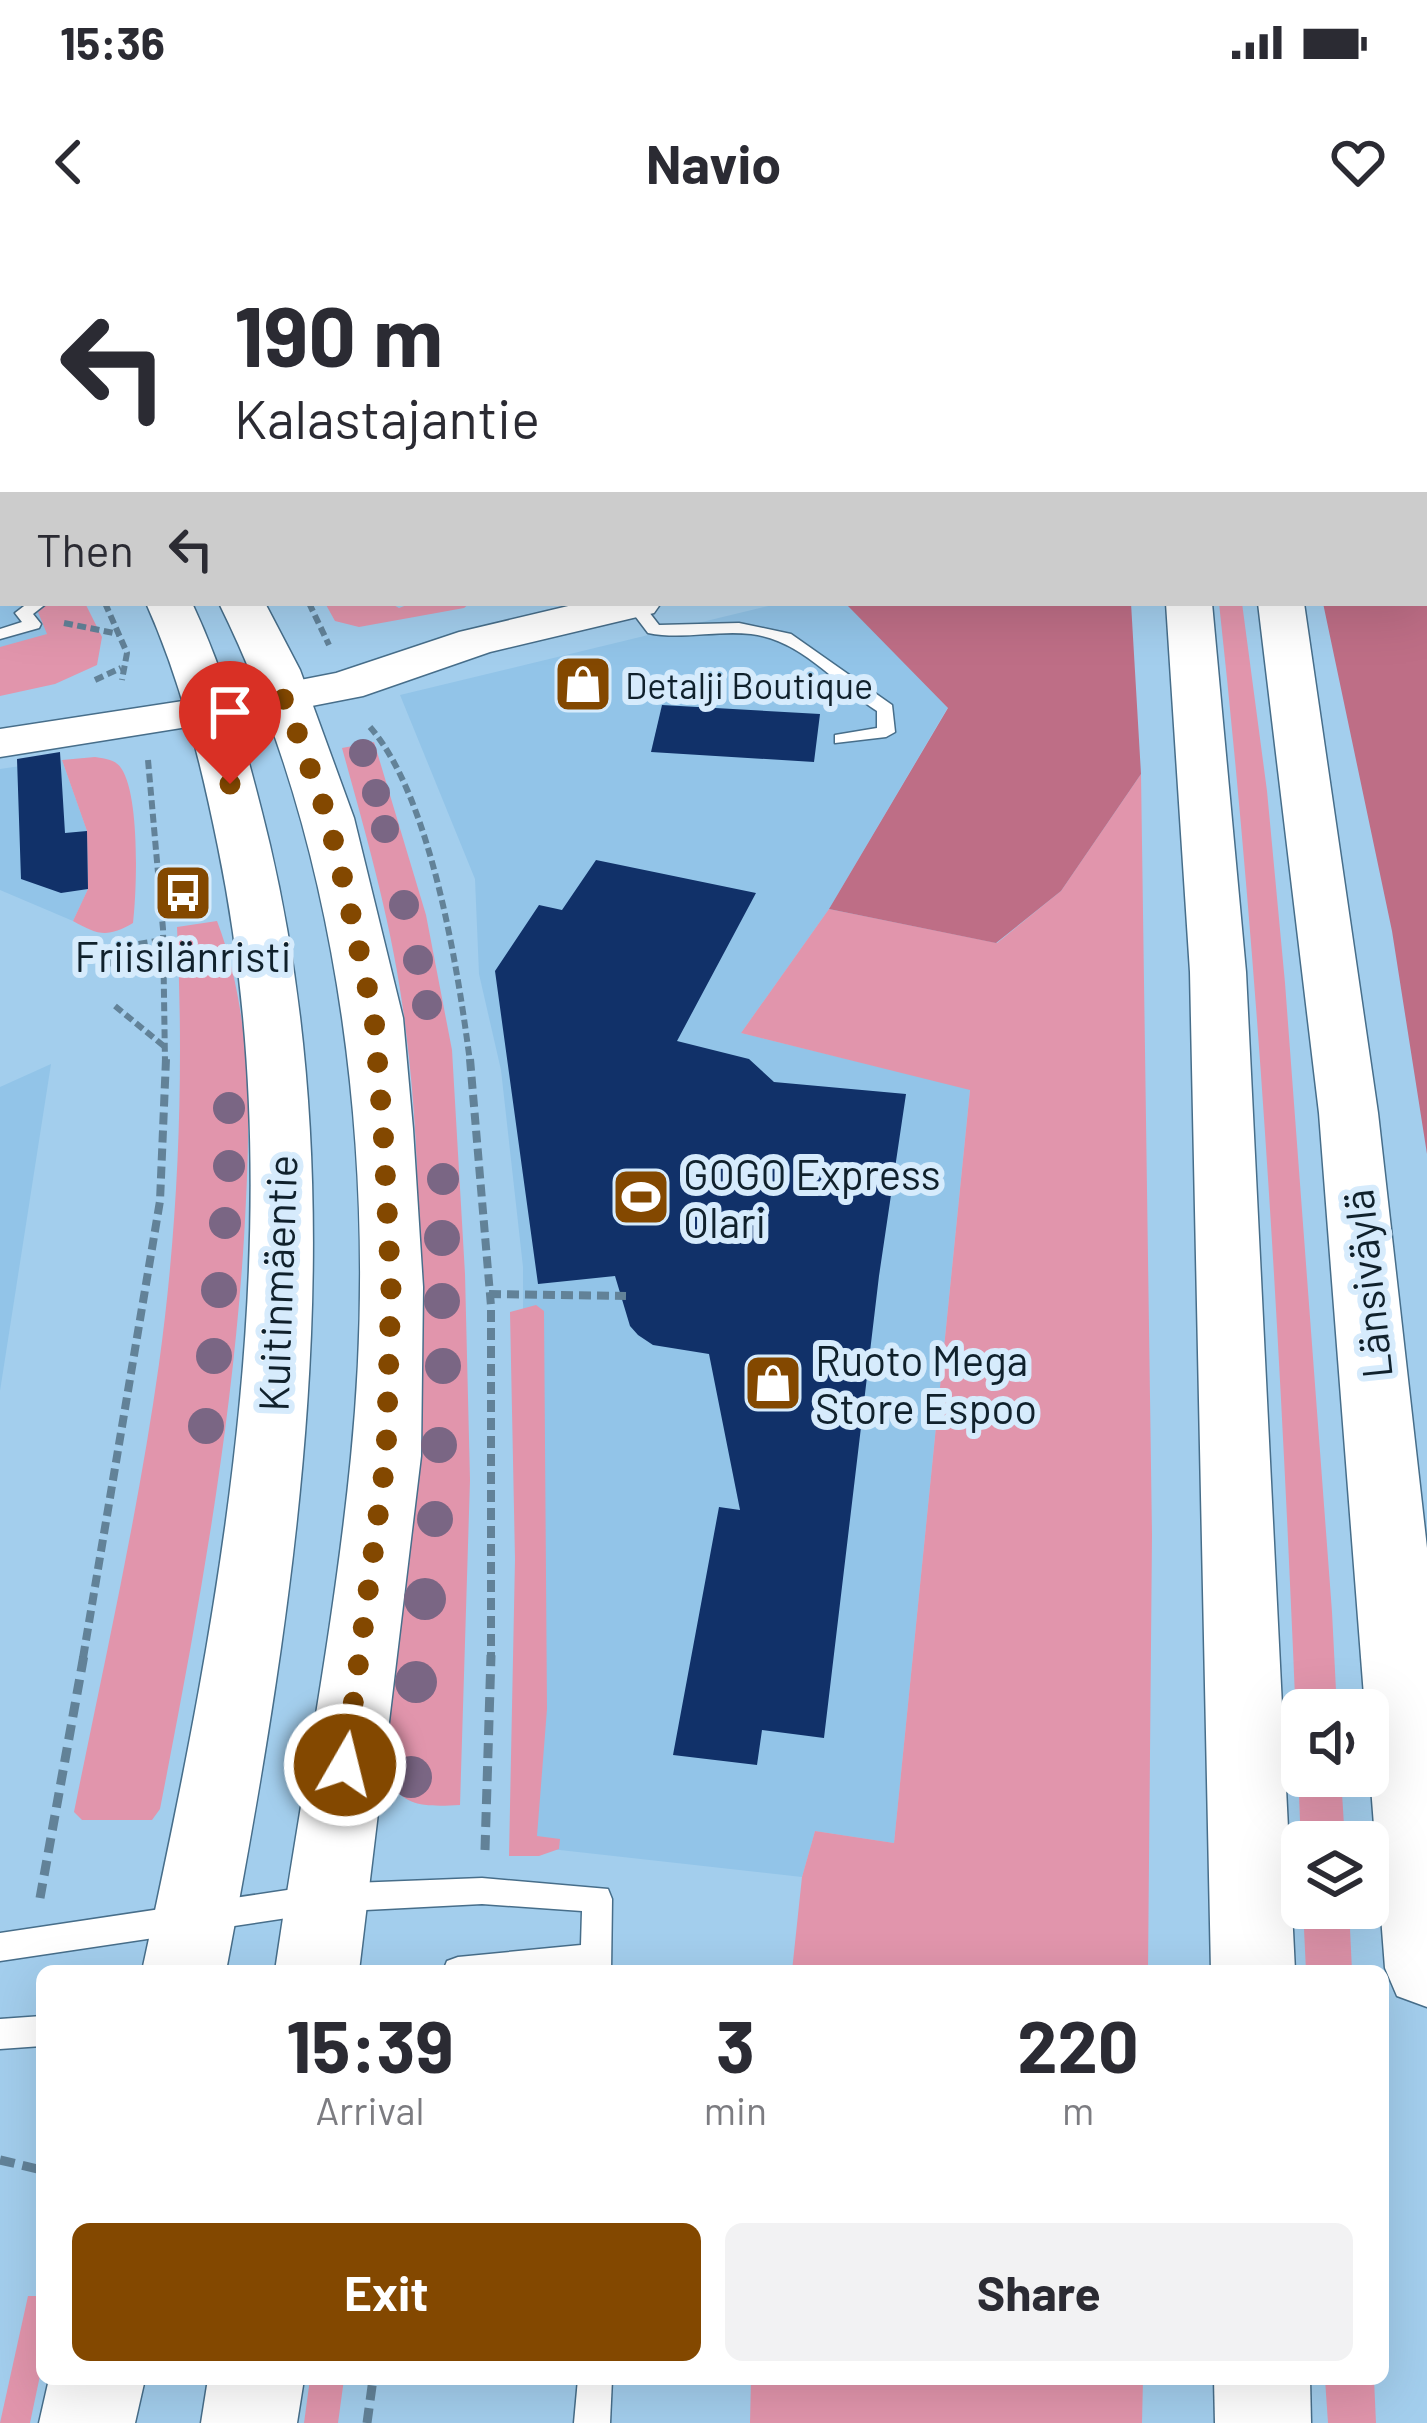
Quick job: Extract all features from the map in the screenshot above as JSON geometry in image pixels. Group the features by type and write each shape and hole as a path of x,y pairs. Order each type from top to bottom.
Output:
{"main road":[{"name":"Kuitinmäentie","path":"170,606 204,696 263,916 279,1087 284,1231 276,1394 254,1572 216,1812 188,1945"},
{"path":"243,606 281,684 328,818 374,1018 391,1287 386,1456 322,1934"},
{"path":"204,696 281,684 346,686 476,642 628,606"},
{"path":"1190,606 1218,972 1253,1965"},
{"name":"Länsiväylä","path":"1281,606 1312,795 1372,1328 1427,1968"},
{"path":"87,2423 96,2385"},
{"path":"249,2423 255,2385"},
{"path":"1262,2385 1263,2423"}],"street":[{"path":"0,716 204,696"},
{"path":"0,743 204,696"}],"lane":[{"path":"0,634 33,624 23,613 34,606"},
{"path":"637,606 654,629 676,633 723,626 767,632 811,649 852,690 886,709 886,732 841,739"},
{"path":"0,1947 32,1942 188,1945 322,1934 482,1891 597,1899 595,1965"},
{"path":"0,2034 36,2031"},
{"path":"592,2423 595,2385"}],"path":[{"path":"106,606 127,652 121,668"},
{"path":"310,606 326,638"},
{"path":"33,624 68,623 119,634"},
{"path":"363,720 390,746 407,784 464,1012 483,1168 494,1430 482,1891"},
{"path":"32,1942 133,1382 160,1201 166,1048 163,940 152,787 148,759 141,751"},
{"path":"108,965 119,947 163,940"},
{"path":"115,1006 166,1048"},
{"path":"489,1294 626,1296"},
{"path":"0,2160 36,2169"},
{"path":"367,2423 372,2385"}],"shaded area":[{"path":"0,606 73,606 0,684"},
{"path":"45,606 86,606 102,637 97,665 55,684 0,696 0,647 47,634 38,612"},
{"path":"327,606 466,606 359,627 335,621"},
{"path":"769,606 848,606 948,707 829,909 741,1033 970,1089 894,1843 815,1831 802,1877 524,1846 523,1267 501,1070 479,974 475,879 400,695"},
{"path":"848,606 1131,606 1141,774 1061,891 996,943 829,909 948,708"},
{"path":"1219,606 1242,606 1267,791 1336,1689 1294,1689 1272,1237"},
{"path":"1324,606 1427,606 1427,1154 1392,931"},
{"path":"374,742 426,915 452,1050 465,1274 470,1480 460,1805 427,1805 406,1798 392,1781 382,1750 414,1391 418,1212 415,1122 401,996 380,889 342,748"},
{"path":"95,757 121,768 134,820 133,923 109,933 73,921 88,889 87,831 62,760"},
{"path":"62,760 87,831 88,889 73,921 0,890 0,769"},
{"path":"1141,774 1152,1535 1148,1965 793,1965 802,1877 815,1831 894,1843 970,1090 741,1033 829,909 997,943 1061,891"},
{"path":"217,921 238,998 248,1117 238,1310 211,1525 160,1809 152,1820 82,1820 74,1812 141,1476 166,1310 178,1146 177,927"},
{"path":"51,1064 0,1391 0,1087"},
{"path":"536,1305 544,1311 547,1709 537,1836 560,1839 559,1849 539,1856 509,1856 515,1559 510,1312"},
{"path":"1299,1797 1342,1797 1344,1821 1300,1821"},
{"path":"1304,1929 1350,1929 1352,1965 1306,1965"},
{"path":"28,2296 36,2296 38,2385 30,2423 0,2423"},
{"path":"309,2385 343,2385 338,2423 304,2423"},
{"path":"751,2385 1143,2385 1142,2423 750,2423"},
{"path":"1325,2385 1374,2385 1376,2423 1328,2423"}],"building":[{"path":"662,705 820,714 814,762 651,752"},
{"path":"60,752 65,833 87,831 88,889 61,893 21,879 17,759"},
{"path":"596,860 756,893 677,1041 749,1059 774,1082 906,1094 879,1276 824,1738 762,1730 757,1765 673,1755 719,1507 740,1510 709,1354 653,1345 638,1335 630,1326 615,1276 538,1284 495,971 539,905 562,910"}],"place":[{"name":"Detalji Boutique","path":"583,684"},
{"name":"Friisilänristi","path":"183,893"},
{"name":"GOGO Express Olari","path":"641,1197"},
{"name":"Ruoto Mega Store Espoo","path":"773,1383"}],"route":[{"path":"230,784 209,711 285,699 328,818 374,1018 391,1287 386,1456 345,1765"}]}
